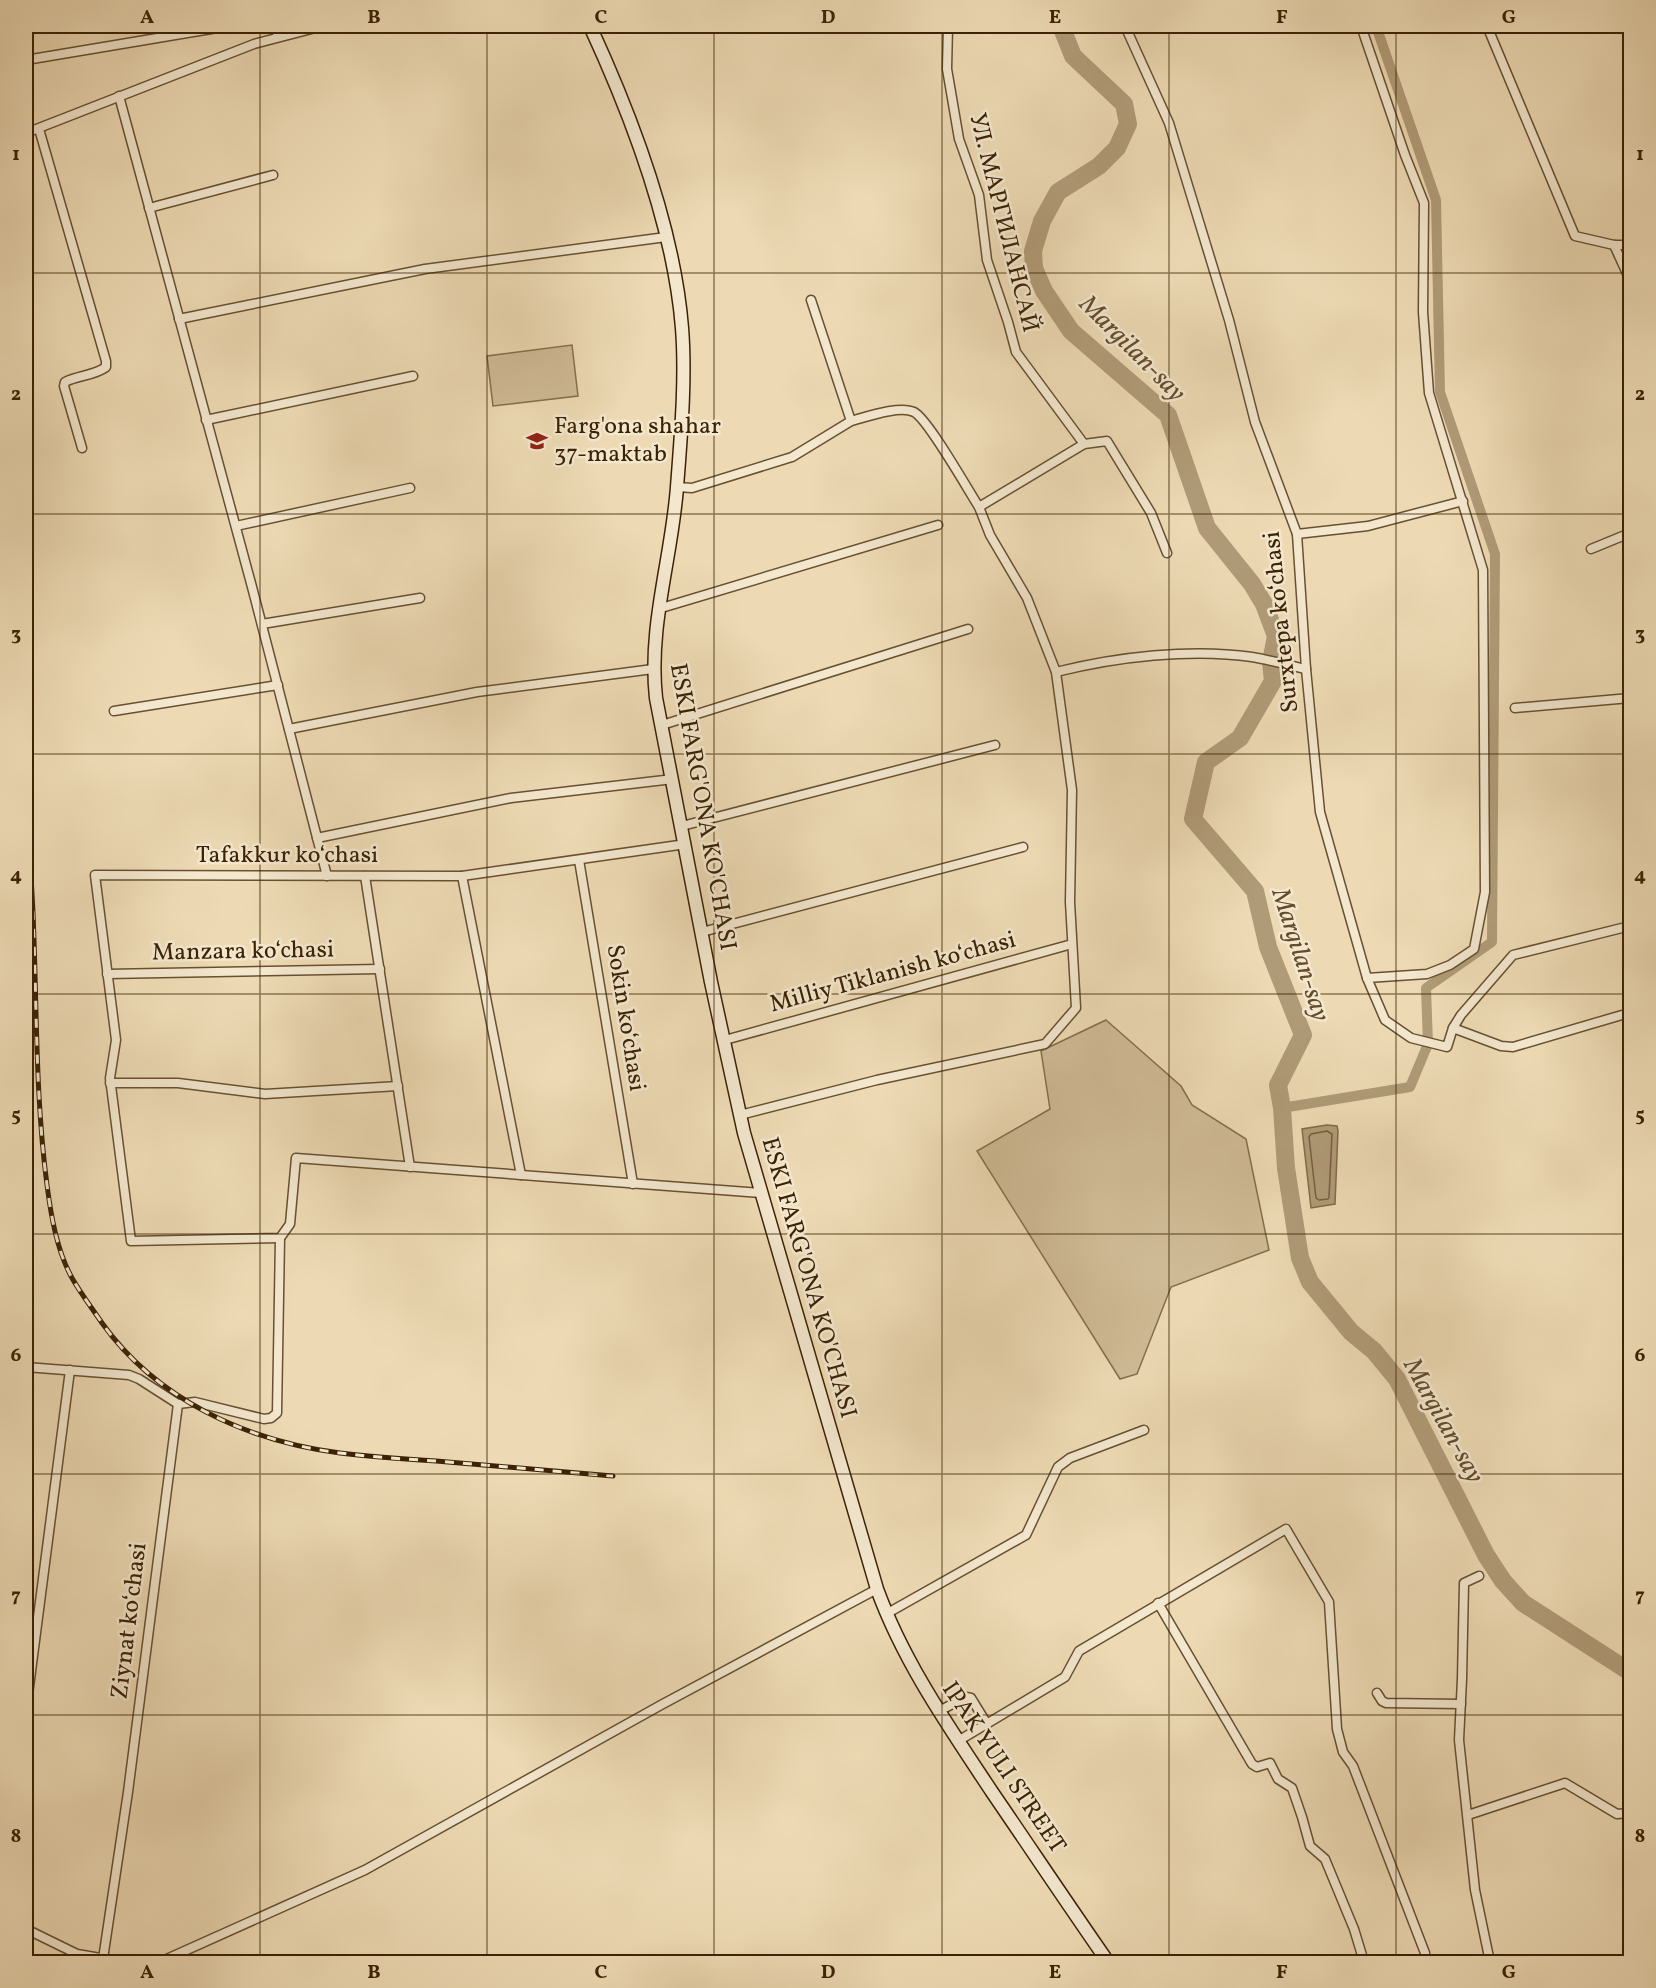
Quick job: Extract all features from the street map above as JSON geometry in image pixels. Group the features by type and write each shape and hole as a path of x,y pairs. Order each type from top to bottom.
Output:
{"main road":[{"name":"ESKI FARG'ONA KO'CHASI","path":"590,26 615,79 631,122 666,237 679,298 683,361 677,487 668,561 658,609 653,669 662,725 711,982 740,1116 877,1589"},
{"name":"IPAK YULI STREET","path":"877,1589 901,1647 939,1711 1108,1962"}],"street":[{"path":"26,60 229,26"},
{"path":"276,26 278,37"},
{"path":"26,133 254,44 324,26"},
{"name":"УЛ. МАРГИЛАНСАЙ","path":"948,26 946,69 959,139 979,195 987,260 1016,352 1084,444"},
{"name":"Surxtepa koʻchasi","path":"1125,26 1169,123 1229,320 1255,422 1297,534 1306,669 1320,812 1367,978 1386,1020 1416,1040 1447,1047 1454,1028"},
{"path":"1361,26 1405,155 1424,203 1423,312 1429,393 1483,570 1485,892 1474,949 1450,966 1427,974 1367,978"},
{"path":"1487,26 1575,236 1614,245 1630,245"},
{"path":"119,96 236,526 327,876"},
{"path":"39,129 106,361 106,367 100,371 65,382 64,386 82,448"},
{"path":"149,208 273,175"},
{"path":"179,319 425,269 666,237"},
{"path":"1614,245 1630,280"},
{"path":"810,300 851,421"},
{"path":"206,420 413,376"},
{"path":"677,487 692,488 792,457 851,421 895,410 914,411 927,423 979,507 990,535 1027,598 1056,672 1072,790 1070,902 1076,1008 1045,1044 877,1080 740,1116"},
{"path":"979,507 1084,444 1107,441 1151,513 1167,553"},
{"path":"236,526 410,488"},
{"path":"1297,534 1368,526 1462,501"},
{"path":"658,609 938,525"},
{"path":"1591,549 1630,533"},
{"path":"262,624 420,598"},
{"path":"662,725 968,629"},
{"path":"1056,672 1097,661 1151,656 1224,654 1254,657 1306,669"},
{"path":"289,729 477,692 653,669"},
{"path":"114,711 278,685"},
{"path":"1515,708 1628,698 1630,711"},
{"path":"682,826 994,745"},
{"path":"317,838 511,798 673,779"},
{"name":"Tafakkur koʻchasi","path":"111,1083 116,1040 95,875 462,876 686,844"},
{"path":"702,932 1023,847"},
{"name":"Sokin koʻchasi","path":"579,860 633,1184"},
{"path":"366,876 410,1167"},
{"path":"462,876 521,1175"},
{"path":"1630,927 1514,955 1480,992 1454,1028 1501,1046 1513,1047 1622,1015 1630,1017"},
{"name":"Milliy Tiklanish koʻchasi","path":"725,1040 1072,944"},
{"name":"Manzara koʻchasi","path":"107,974 380,969"},
{"path":"280,1238 131,1241 111,1083 178,1083 265,1094 398,1086"},
{"path":"26,1367 135,1377 178,1404 195,1402 264,1419 271,1418 277,1413 280,1238 290,1224 296,1158 761,1193"},
{"path":"26,1710 69,1370"},
{"name":"Ziynat koʻchasi","path":"103,1959 128,1792 178,1404"},
{"path":"886,1614 1026,1535 1058,1467 1070,1458 1144,1430"},
{"path":"958,1741 1065,1677 1079,1651 1286,1529 1329,1602 1338,1740 1353,1766 1425,1953"},
{"path":"1479,1575 1464,1583 1459,1740 1475,1890 1490,1962"},
{"path":"160,1962 365,1870 661,1705 877,1589"},
{"path":"1158,1603 1252,1764 1257,1767 1270,1763 1278,1779 1292,1788 1310,1846 1325,1859 1354,1929 1364,1962"},
{"path":"1377,1693 1386,1703 1461,1704"},
{"path":"939,1711 966,1697 971,1698 987,1724"},
{"path":"1468,1815 1565,1783 1617,1814 1630,1813"},
{"path":"26,1929 76,1954 124,1962"}],"shaded area":[{"path":"572,345 578,396 493,406 487,356"},
{"path":"1106,1020 1181,1086 1192,1105 1246,1139 1269,1250 1171,1287 1137,1374 1120,1379 977,1151 1050,1109 1041,1051"}],"water":[{"path":"1327,1125 1337,1126 1338,1131 1335,1204 1311,1208 1302,1129"}],"waterway":[{"name":"Margilan-say","path":"1061,26 1073,56 1124,104 1128,124 1117,148 1099,166 1058,192 1042,221 1033,251 1034,268 1044,291 1071,331 1168,415 1207,528 1252,584 1264,604 1276,636 1271,662 1273,681 1240,738 1206,762 1193,819 1255,891 1268,947 1303,1035 1278,1085 1286,1168 1300,1258 1310,1282 1351,1332 1374,1351 1397,1379 1486,1555 1503,1581 1523,1603 1630,1672"},
{"path":"1282,1108 1410,1087 1428,1044 1426,988 1492,942 1495,554 1440,392 1436,200 1376,26"}],"railway":[{"path":"26,821 33,912 42,1140 53,1221 62,1256 72,1278 102,1323 124,1350 149,1374 177,1395 207,1412 238,1427 305,1447 340,1453 613,1476"}],"place":[{"name":"Farg'ona shahar 37-maktab","path":"537,441"}]}
